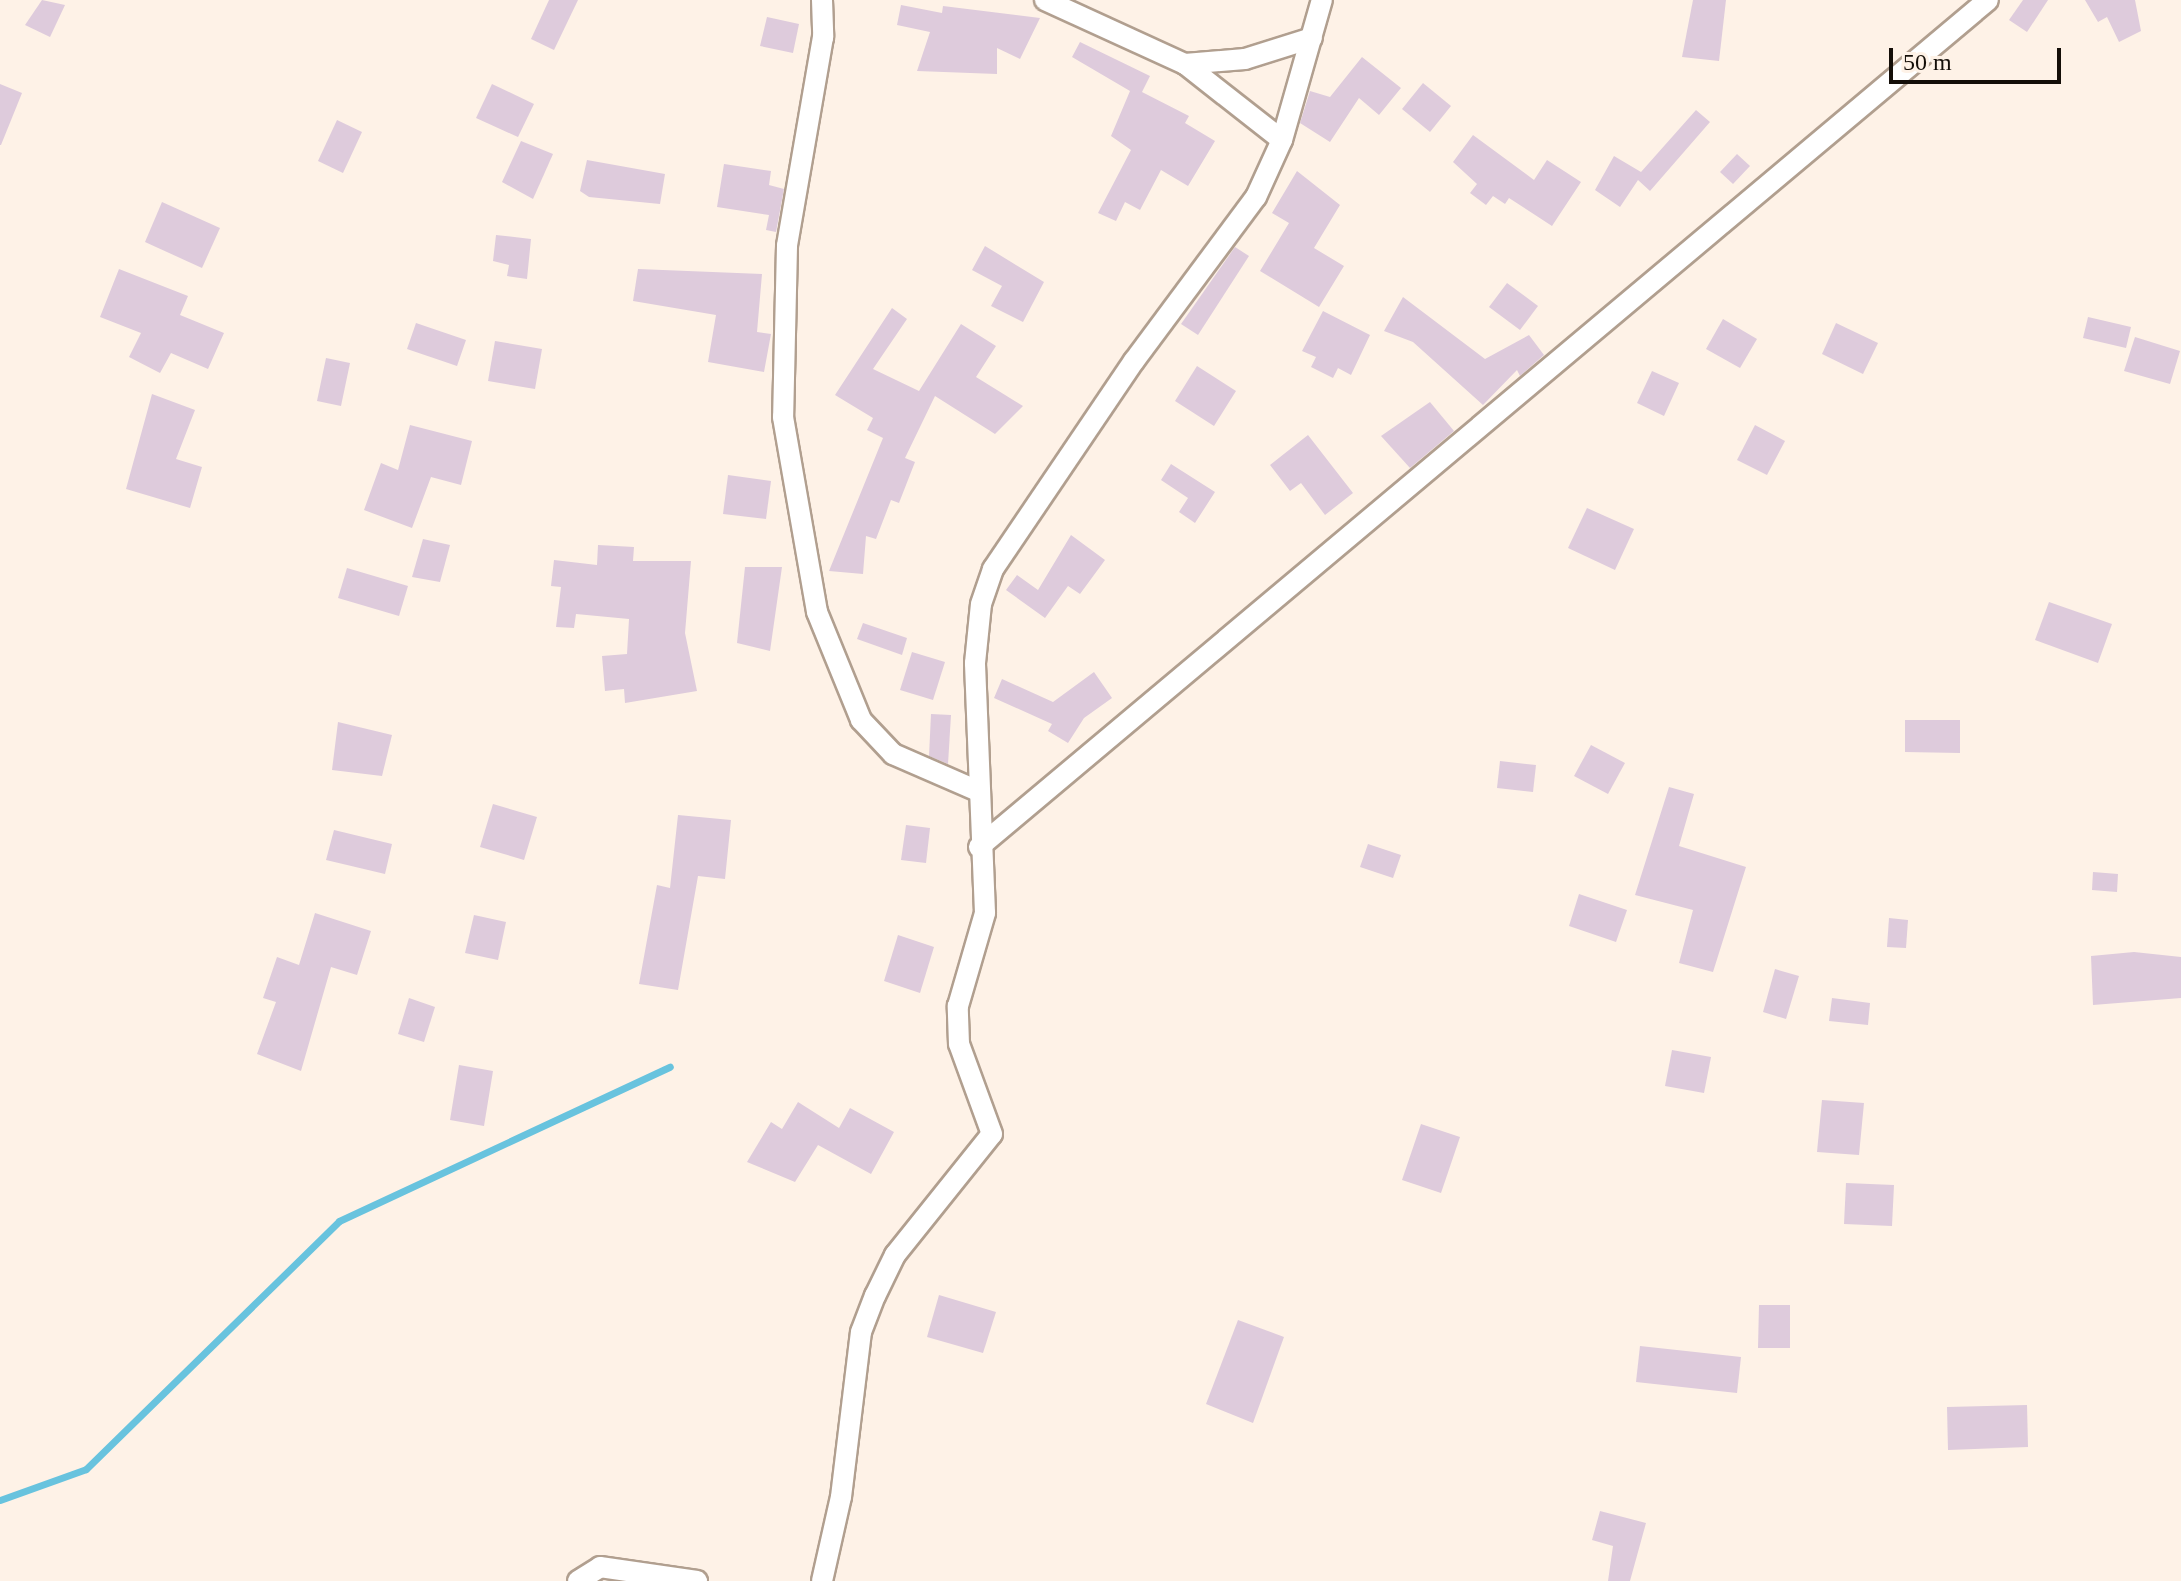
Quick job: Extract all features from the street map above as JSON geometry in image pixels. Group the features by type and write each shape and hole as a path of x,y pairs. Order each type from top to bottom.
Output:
{"street":[{"path":"822,0 823,37 787,246 783,417 817,612 861,720 893,754 978,791"},
{"path":"1045,0 1185,64 1282,140"},
{"path":"822,1581 841,1497 861,1332 895,1255 992,1134 991,1116 959,1044 958,1006 985,913 979,847 976,636 993,569 1256,197 1282,140 1322,0"},
{"path":"979,847 1988,0"},
{"path":"1185,64 1245,59 1312,38"},
{"path":"578,1581 600,1567 697,1581"}],"building":[{"path":"42,0 65,5 50,37 25,25"},
{"path":"549,0 578,0 554,50 531,39"},
{"path":"1693,0 1726,0 1719,61 1682,57"},
{"path":"2023,0 2048,0 2027,32 2009,20"},
{"path":"2085,0 2135,0 2141,31 2119,42 2107,17 2098,22"},
{"path":"901,5 942,13 943,6 1040,18 1020,59 997,48 997,74 917,71 930,32 897,25"},
{"path":"767,17 799,24 793,53 760,46"},
{"path":"1080,42 1150,76 1142,92 1189,116 1185,123 1215,141 1188,186 1161,170 1140,210 1125,202 1116,221 1098,213 1131,150 1111,136 1130,91 1072,57"},
{"path":"1362,57 1401,88 1379,115 1359,98 1330,142 1300,123 1310,91 1330,97"},
{"path":"1423,83 1451,106 1430,132 1402,109"},
{"path":"0,84 22,93 1,145 0,145"},
{"path":"492,84 534,104 518,137 476,118"},
{"path":"1696,110 1710,122 1650,191 1638,180 1620,207 1595,190 1614,156 1641,172"},
{"path":"337,120 362,132 343,173 318,161"},
{"path":"1473,135 1534,180 1547,160 1581,182 1552,226 1509,198 1505,204 1493,196 1486,205 1470,193 1477,184 1453,162"},
{"path":"521,141 553,154 533,199 502,182"},
{"path":"1737,154 1750,166 1733,184 1720,172"},
{"path":"587,160 665,174 660,204 589,197 580,191"},
{"path":"724,164 771,171 769,185 784,189 776,232 766,230 769,215 717,207"},
{"path":"1297,171 1340,205 1314,248 1344,266 1319,307 1260,271 1289,223 1272,213"},
{"path":"162,202 220,228 202,268 145,242"},
{"path":"496,235 531,239 527,279 507,276 509,265 493,261"},
{"path":"985,246 1044,282 1023,322 991,306 1002,286 972,270"},
{"path":"1235,247 1249,256 1198,335 1181,324"},
{"path":"119,269 188,296 180,315 224,333 208,369 171,353 160,373 129,357 141,333 100,317"},
{"path":"638,269 762,274 757,332 771,334 764,372 708,362 716,315 633,301"},
{"path":"1507,283 1538,306 1520,330 1489,307"},
{"path":"1403,297 1485,359 1529,335 1544,355 1520,376 1517,370 1483,405 1413,342 1384,331"},
{"path":"892,308 907,319 873,369 919,391 961,324 996,346 976,377 1023,406 995,434 935,396 905,458 915,462 899,503 891,500 876,539 866,536 863,574 829,571 883,438 867,430 873,418 835,395"},
{"path":"1323,311 1370,335 1351,375 1338,368 1333,378 1311,367 1316,357 1302,351"},
{"path":"2088,317 2131,327 2126,348 2083,338"},
{"path":"1723,319 1757,339 1740,368 1706,349"},
{"path":"416,323 466,340 457,366 407,349"},
{"path":"1836,323 1878,343 1863,374 1822,354"},
{"path":"2135,337 2180,351 2170,384 2124,371"},
{"path":"495,341 542,349 535,389 488,381"},
{"path":"326,358 350,363 341,406 317,401"},
{"path":"1197,366 1236,391 1214,426 1175,401"},
{"path":"1652,371 1679,383 1664,416 1637,403"},
{"path":"152,394 195,410 176,459 202,467 190,508 126,489"},
{"path":"1430,402 1454,431 1410,468 1381,436"},
{"path":"410,425 472,441 461,485 431,477 412,528 364,510 381,463 398,470"},
{"path":"1755,425 1785,441 1767,475 1737,460"},
{"path":"1308,435 1353,493 1325,515 1301,483 1290,491 1270,465"},
{"path":"1171,464 1215,492 1195,523 1179,512 1188,498 1161,480"},
{"path":"728,475 771,481 766,519 723,514"},
{"path":"1587,508 1634,529 1615,570 1568,548"},
{"path":"1071,535 1105,560 1080,594 1068,586 1045,618 1006,590 1017,575 1038,590"},
{"path":"423,539 450,545 440,582 412,577"},
{"path":"598,545 634,547 633,561 691,561 685,633 697,691 625,703 624,689 605,691 602,656 627,654 629,619 576,614 574,628 556,627 561,587 551,586 554,560 597,565"},
{"path":"745,567 782,567 770,651 737,643"},
{"path":"347,568 408,586 399,616 338,598"},
{"path":"2049,602 2112,624 2098,663 2035,640"},
{"path":"863,623 907,638 902,655 857,639"},
{"path":"912,652 945,662 933,700 900,690"},
{"path":"1094,672 1112,698 1084,718 1068,743 1048,731 1052,724 994,698 1002,679 1053,702"},
{"path":"931,714 951,715 948,764 929,756"},
{"path":"1905,720 1960,720 1960,753 1905,752"},
{"path":"338,722 392,735 382,776 332,770"},
{"path":"1591,745 1625,763 1608,794 1574,776"},
{"path":"1500,761 1536,765 1533,792 1497,788"},
{"path":"1669,787 1694,794 1679,846 1746,867 1713,972 1679,963 1693,910 1635,895"},
{"path":"493,804 537,817 524,860 480,847"},
{"path":"678,815 731,820 725,879 698,876 678,990 639,984 657,885 670,888"},
{"path":"906,825 930,828 926,863 901,860"},
{"path":"334,830 392,844 385,874 326,860"},
{"path":"1368,844 1401,855 1393,878 1360,867"},
{"path":"2093,872 2118,874 2117,892 2092,890"},
{"path":"1579,894 1627,910 1616,942 1569,926"},
{"path":"315,913 371,931 357,975 331,967 301,1071 257,1054 276,1002 263,998 277,957 299,965"},
{"path":"474,915 506,922 498,960 465,953"},
{"path":"1889,918 1908,920 1906,948 1887,947"},
{"path":"898,935 934,947 920,993 884,981"},
{"path":"2134,952 2181,957 2181,998 2093,1005 2091,956"},
{"path":"1775,969 1799,976 1786,1019 1763,1012"},
{"path":"409,998 435,1007 424,1042 398,1034"},
{"path":"1832,998 1870,1003 1868,1025 1829,1021"},
{"path":"1672,1050 1711,1057 1704,1093 1665,1086"},
{"path":"459,1065 493,1071 484,1126 450,1120"},
{"path":"1822,1100 1864,1103 1859,1155 1817,1152"},
{"path":"798,1102 839,1128 850,1108 894,1132 871,1174 818,1145 795,1182 747,1162 771,1122 782,1129"},
{"path":"1421,1124 1460,1137 1441,1193 1402,1180"},
{"path":"1846,1183 1894,1185 1892,1226 1844,1224"},
{"path":"939,1295 996,1312 983,1353 927,1337"},
{"path":"1759,1305 1790,1305 1790,1348 1758,1348"},
{"path":"1238,1320 1284,1337 1253,1423 1206,1404"},
{"path":"1640,1346 1741,1357 1737,1393 1636,1382"},
{"path":"2027,1405 2028,1447 1948,1450 1947,1407"},
{"path":"1600,1511 1646,1523 1630,1581 1608,1581 1613,1546 1592,1540"}],"waterway":[{"path":"0,1500 86,1469 339,1221 670,1067"}]}
